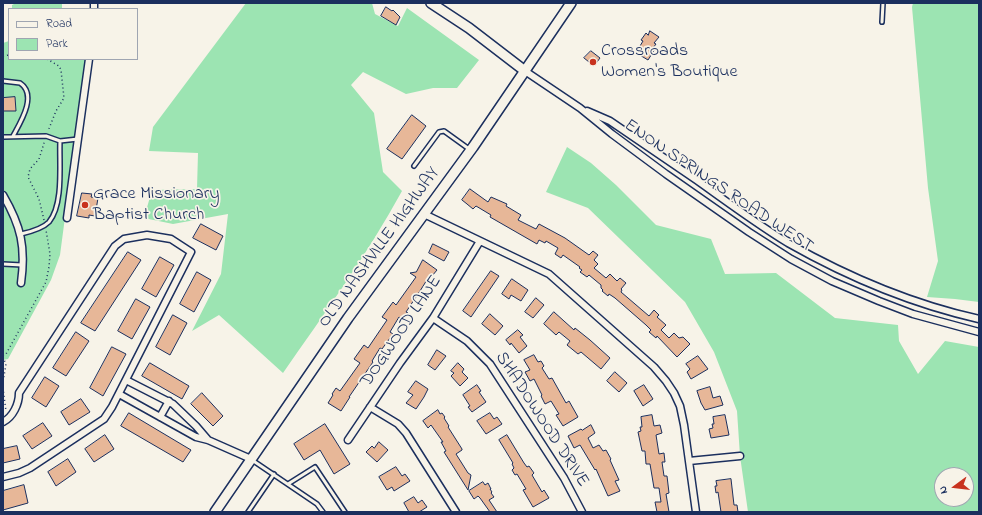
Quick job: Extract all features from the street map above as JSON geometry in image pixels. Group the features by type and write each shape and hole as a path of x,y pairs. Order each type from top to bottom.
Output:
{"main road":[{"name":"ENON SPRINGS ROAD WEST","path":"431,3 469,28 525,71"},
{"name":"OLD NASHVILLE HIGHWAY","path":"215,512 348,318 470,150 571,3"}],"street":[{"path":"67,218 89,60"},
{"name":"ENON SPRINGS ROAD WEST","path":"525,71 580,108 618,138 749,232 791,259 851,290 913,314 979,332"},
{"name":"ENON SPRINGS ROAD WEST","path":"580,108 610,121 787,242 856,278 924,305 979,319"},
{"path":"3,195 13,212 21,234 24,265 21,283"},
{"path":"424,214 549,274 654,367 670,387 680,406 696,512"},
{"path":"3,477 19,473 30,468 104,419 119,394 192,252 171,239 147,235 124,239 115,246 18,393 19,402 6,420"},
{"name":"DOGWOOD LANE","path":"348,440 400,363 433,318 480,241"},
{"path":"851,290 856,278"},
{"name":"SHADOWOOD DRIVE","path":"433,318 467,341 490,364 564,478 582,512"},
{"path":"126,380 169,401 196,426 208,440"},
{"path":"119,394 196,437 208,440 251,459"},
{"path":"160,418 169,401"},
{"path":"370,407 398,424 406,433 456,512"},
{"path":"689,461 740,456"}],"lane":[{"path":"882,22 883,3"},
{"path":"3,81 20,83 23,85 27,95 26,109 13,136"},
{"path":"414,166 439,132 444,131 470,150"},
{"path":"3,137 46,136 60,140 79,139"},
{"path":"21,234 32,232 45,224 52,217 58,201 60,140"},
{"path":"3,264 24,265"},
{"path":"251,459 317,504 322,512"},
{"path":"288,484 315,466 345,512"},
{"path":"248,512 274,474"}],"path":[{"path":"3,382 6,364 3,356 6,354 46,282 49,267 50,254 45,224 39,199 28,177 30,170 39,159 56,111 64,98 61,70 58,66 49,60"},
{"path":"3,388 6,420"}],"green space":[{"path":"16,3 62,3 62,8 12,8 12,5"},
{"path":"246,3 372,3 375,14 398,26 407,8 479,60 457,88 433,88 406,94 363,72 351,85 374,113 383,172 402,191 389,215 360,261 283,373 219,315 192,331 221,274 228,214 173,224 144,218 152,190 197,189 198,153 149,151 153,127"},
{"path":"913,3 979,3 979,302 927,297 938,261 928,188 912,7"},
{"path":"8,41 8,60 86,60 60,255 51,280 8,359 3,360 3,43"},
{"path":"567,147 591,163 616,185 656,225 711,239 725,274 776,273 835,318 898,325 899,341 918,374 945,341 979,347 979,512 748,512 740,456 737,411 714,352 685,302 588,208 546,192"}],"building":[{"path":"386,7 392,11 393,10 400,17 396,25 381,16"},
{"path":"650,31 659,37 654,43 656,44 653,48 655,49 648,60 638,54 642,47 640,46 643,41 641,40 646,33 648,35"},
{"name":"Crossroads Women's Boutique","path":"591,51 600,58 594,66 584,58"},
{"path":"15,97 16,111 3,111 3,98"},
{"path":"412,115 426,126 402,159 387,149"},
{"path":"470,189 488,202 491,197 507,204 506,206 521,215 518,220 536,229 539,224 565,238 589,255 593,251 598,255 594,260 598,264 594,268 606,278 610,274 617,281 620,278 626,283 621,289 621,292 649,316 654,310 659,315 657,317 666,325 661,330 669,338 674,333 679,338 683,337 690,344 677,357 657,336 656,338 649,332 651,330 646,325 615,298 609,294 608,296 602,291 601,285 589,275 587,277 580,272 582,270 579,268 580,267 563,255 561,258 555,254 558,248 546,241 545,243 539,240 537,244 490,217 491,215 476,206 473,209 462,200"},
{"path":"82,193 92,194 91,197 98,198 95,216 89,215 89,218 77,216"},
{"path":"201,224 223,236 216,250 193,238"},
{"path":"433,244 449,252 444,261 429,253"},
{"path":"128,252 141,260 95,331 81,323"},
{"path":"160,257 174,265 156,297 142,289"},
{"path":"423,260 437,270 432,276 430,275 406,312 408,313 403,320 399,317 390,332 393,334 382,349 380,348 372,361 373,362 341,411 328,403 333,395 332,394 336,388 340,391 360,363 354,359 364,345 368,348 387,320 382,317 393,302 396,305 416,277 410,273 416,272"},
{"path":"491,271 499,276 471,317 463,311"},
{"path":"197,272 211,280 194,312 180,304"},
{"path":"512,279 528,290 521,301 511,295 509,299 502,294"},
{"path":"536,298 544,305 533,318 525,312"},
{"path":"136,299 150,307 132,339 118,331"},
{"path":"554,312 574,330 575,328 590,340 610,358 601,369 581,352 578,354 567,345 570,341 559,332 556,335 544,324"},
{"path":"490,314 503,326 495,335 482,324"},
{"path":"173,315 187,323 170,355 156,347"},
{"path":"518,330 523,335 520,337 527,346 519,353 511,343 510,345 506,340"},
{"path":"76,332 89,341 66,376 53,368"},
{"path":"112,347 126,354 103,396 90,388"},
{"path":"437,350 446,356 435,370 428,365"},
{"path":"534,355 538,362 541,361 544,366 542,368 549,379 552,378 566,403 569,401 578,417 563,426 556,415 559,414 551,401 545,404 534,379 530,381 525,372 530,370 524,360"},
{"path":"698,356 708,369 691,379 687,372 690,369 686,364"},
{"path":"150,363 189,386 182,399 142,376"},
{"path":"458,363 464,369 462,372 468,378 460,386 451,376 454,373 451,371"},
{"path":"615,372 627,383 619,392 607,381"},
{"path":"45,377 59,386 46,407 32,398"},
{"path":"416,381 428,389 416,409 406,403 413,395 408,392"},
{"path":"477,385 481,391 479,392 486,402 472,412 463,395"},
{"path":"644,385 653,399 643,406 634,391"},
{"path":"710,387 713,398 720,396 723,405 705,410 697,391"},
{"path":"202,393 223,416 213,426 191,404"},
{"path":"81,399 90,412 69,425 61,412"},
{"path":"438,410 440,414 442,413 445,417 444,418 449,426 448,427 462,449 456,454 468,473 471,475 468,490 444,452 446,451 441,442 443,442 431,425 428,428 423,421"},
{"path":"129,413 191,450 183,462 121,426"},
{"path":"490,413 494,419 497,417 502,424 486,434 477,421"},
{"path":"652,415 654,426 660,425 662,433 656,435 659,454 664,453 665,462 662,462 664,476 667,476 669,493 666,494 669,512 657,512 655,502 661,502 659,488 654,488 650,464 646,464 645,451 642,451 638,432 641,431 640,427 642,427 641,417"},
{"path":"725,415 729,435 711,438 709,429 713,428 713,417"},
{"path":"43,423 52,436 32,449 23,436"},
{"path":"325,424 350,464 334,474 320,450 304,460 294,444"},
{"path":"591,425 595,433 588,438 593,448 599,445 603,451 606,450 619,480 615,481 620,491 608,496 596,469 595,470 580,445 574,448 568,436"},
{"path":"105,435 114,449 94,462 85,449"},
{"path":"507,435 524,463 527,467 529,466 534,473 532,475 542,492 544,490 549,498 533,507 523,490 526,489 517,474 515,475 512,470 514,468 513,463 499,440"},
{"path":"379,442 388,450 377,462 366,452 372,446 374,448"},
{"path":"17,446 20,459 3,463 3,449"},
{"path":"68,459 76,472 56,486 48,472"},
{"path":"396,467 402,476 405,474 410,481 394,491 392,487 387,490 379,477"},
{"path":"731,479 734,505 737,505 738,512 721,512 718,492 716,493 716,481"},
{"path":"483,482 485,485 488,483 491,489 491,493 494,497 489,500 497,512 490,512 478,496 474,499 469,491"},
{"path":"24,485 28,503 3,510 3,491"},
{"path":"414,497 418,503 422,500 427,507 419,512 409,512 404,503"}],"place":[{"name":"Crossroads Women's Boutique","path":"593,62"},
{"name":"Grace Missionary Baptist Church","path":"85,205"}]}
